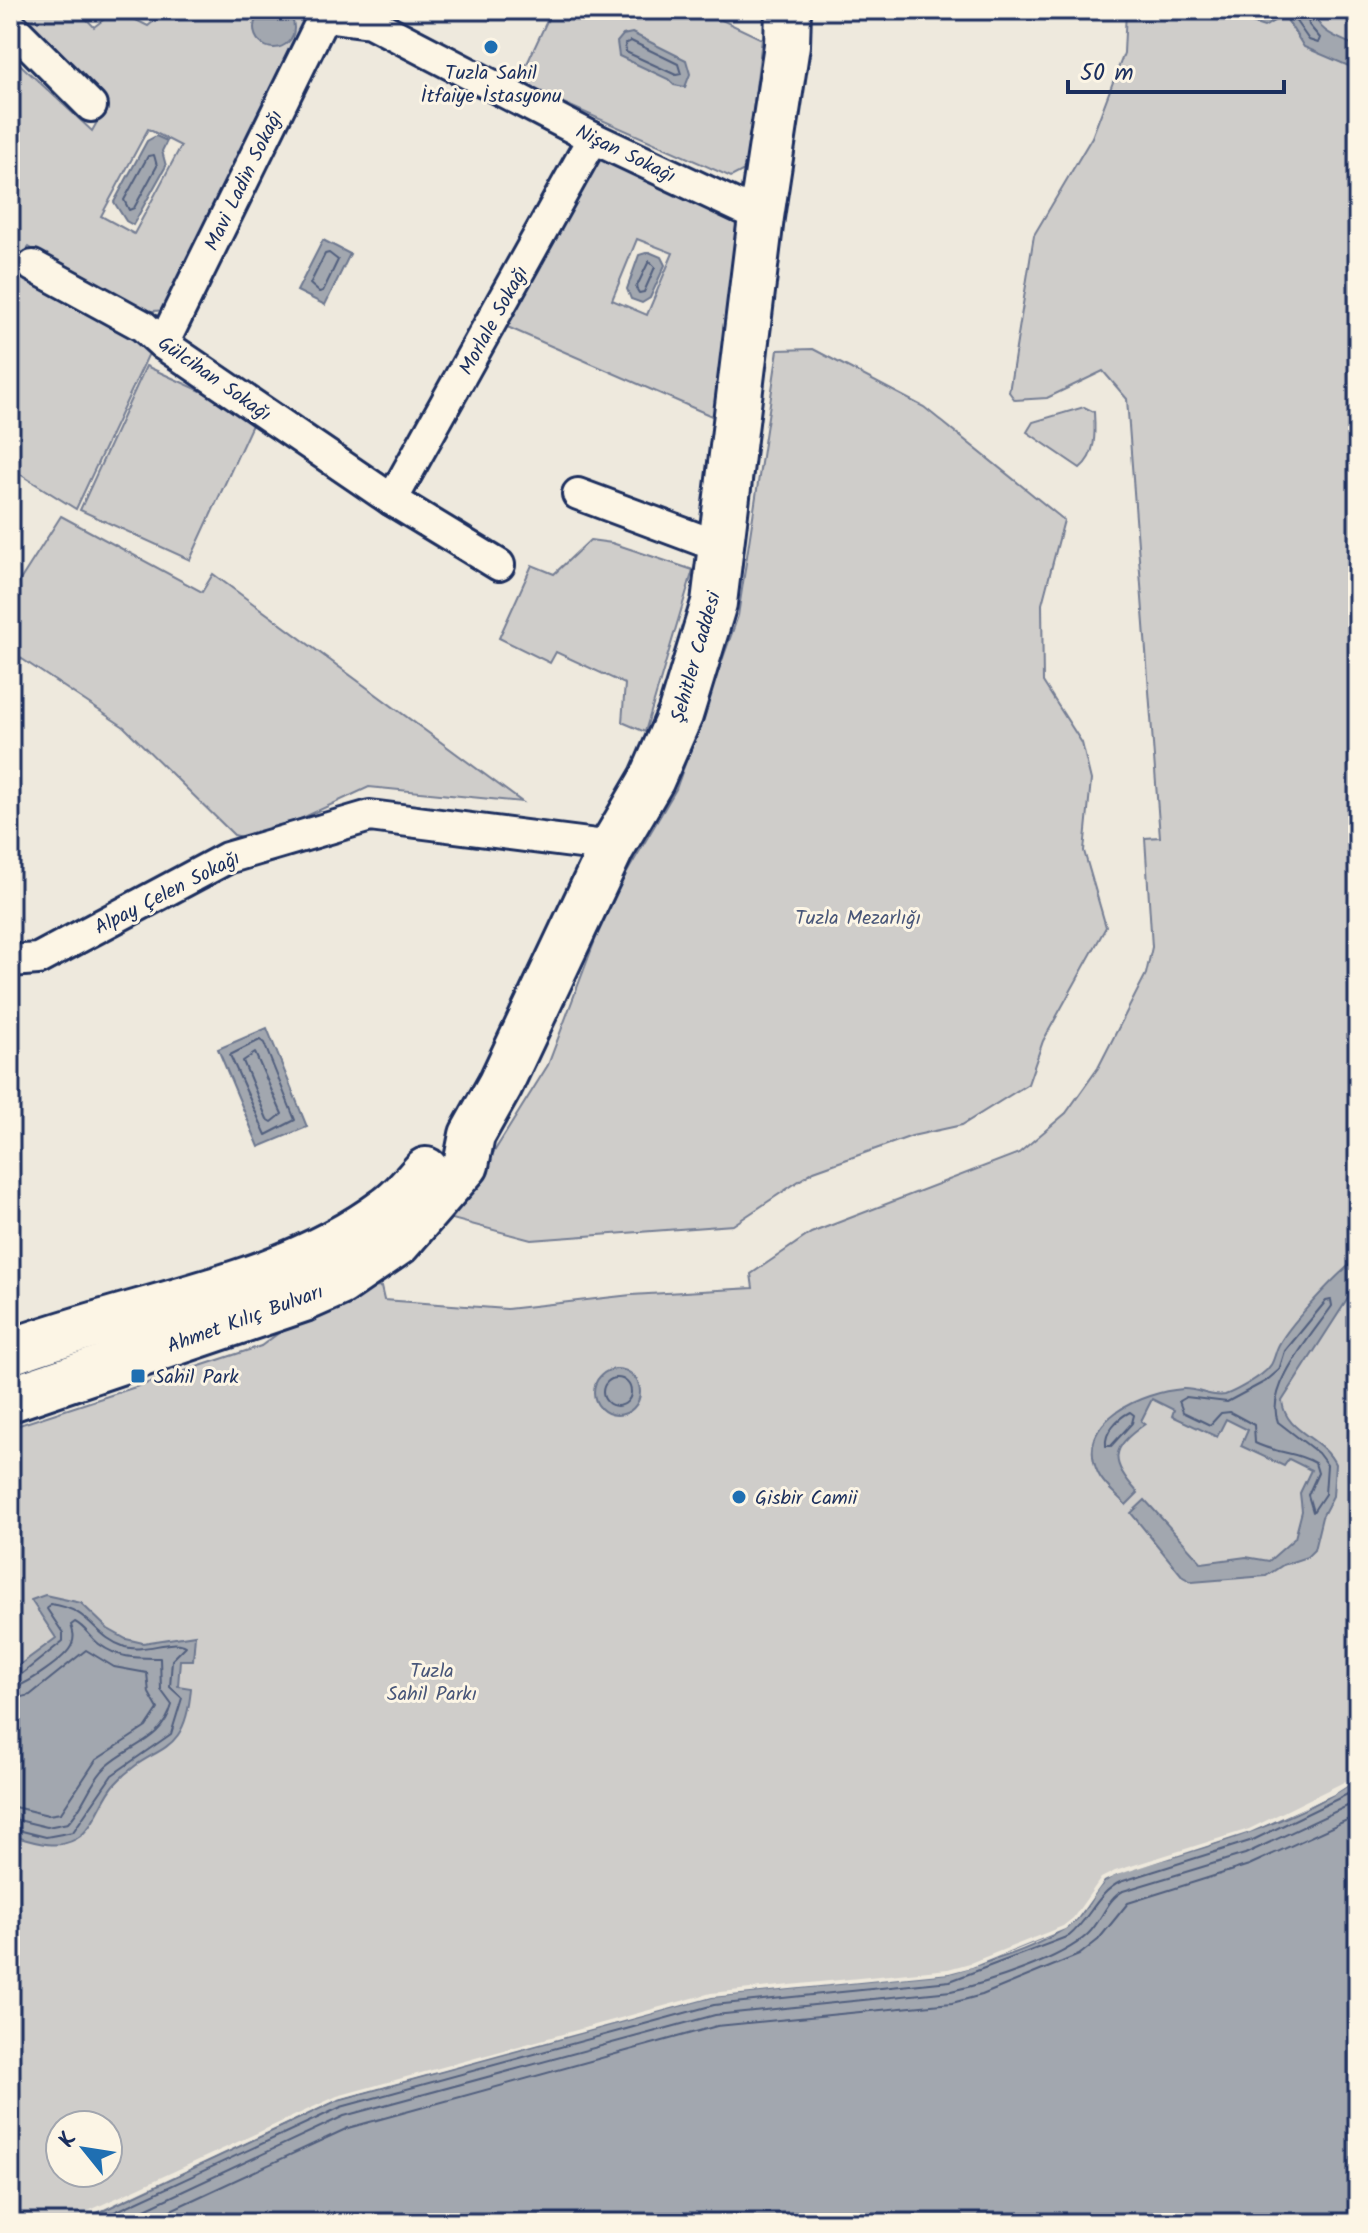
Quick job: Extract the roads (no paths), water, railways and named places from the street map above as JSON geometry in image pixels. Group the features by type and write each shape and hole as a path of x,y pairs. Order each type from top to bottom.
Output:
{"main road":[{"name":"Şehitler Caddesi","path":"472,1135 500,1085 612,847 652,779 680,715 714,603 761,217 781,88 776,50 783,13"},
{"name":"Ahmet Kılıç Bulvarı","path":"10,1352 55,1335 279,1269 339,1241 390,1208 442,1154 472,1135"},
{"name":"Ahmet Kılıç Bulvarı","path":"10,1399 304,1299 340,1283 398,1243 466,1165 472,1135"}],"street":[{"name":"Nişan Sokağı","path":"321,13 370,22 593,138 761,217"},
{"name":"Mavi Ladin Sokağı","path":"163,344 321,13"},
{"path":"10,25 91,106"},
{"name":"Morlale Sokağı","path":"392,500 593,138"},
{"name":"Gülcihan Sokağı","path":"33,266 143,326 163,344 392,500 499,565"},
{"path":"578,494 720,547"},
{"name":"Alpay Çelen Sokağı","path":"10,961 38,959 227,858 370,816 612,847"}],"water":[{"path":"274,8 288,14 294,28 288,42 274,48 260,42 254,28 260,14"},
{"path":"1235,10 1314,10 1324,29 1358,47 1358,70 1304,47 1284,15 1264,27 1249,22"},
{"path":"632,33 686,60 690,74 685,87 674,85 668,79 619,56 617,42 623,35"},
{"path":"156,136 167,141 162,151 166,166 133,225 126,221 114,202 147,141"},
{"path":"323,240 350,254 325,305 297,291"},
{"path":"649,252 661,257 665,265 650,298 642,303 631,299 627,289 639,255"},
{"path":"267,1028 307,1127 259,1147 218,1049"},
{"path":"1358,1258 1358,1283 1282,1401 1290,1421 1322,1447 1335,1464 1333,1496 1322,1517 1314,1550 1307,1557 1283,1565 1266,1576 1192,1582 1183,1577 1131,1513 1145,1500 1202,1563 1246,1557 1269,1561 1295,1538 1302,1511 1300,1493 1311,1470 1289,1459 1284,1466 1241,1446 1248,1430 1226,1419 1217,1437 1172,1416 1174,1410 1152,1399 1141,1421 1145,1424 1125,1441 1118,1456 1122,1472 1138,1493 1126,1505 1098,1473 1093,1454 1095,1438 1103,1424 1116,1412 1149,1396 1183,1389 1225,1395 1258,1377 1271,1365 1282,1340 1301,1315"},
{"path":"617,1369 633,1376 640,1392 633,1408 617,1415 601,1408 594,1392 601,1376"},
{"path":"45,1595 81,1603 108,1629 126,1639 143,1643 195,1635 193,1660 180,1660 178,1686 191,1688 182,1728 165,1748 142,1761 115,1784 83,1834 60,1844 43,1844 10,1835 10,1672 56,1638 31,1600"},
{"path":"1358,1779 1358,2223 77,2223 338,2100 712,1997 949,1973 997,1959 1030,1947 1074,1922 1106,1880 1113,1876 1276,1822"}],"place":[{"name":"Tuzla Sahil İtfaiye İstasyonu","path":"491,47"},
{"name":"Sahil Park","path":"138,1376"},
{"name":"Gisbir Camii","path":"739,1497"}],"park label":[{"name":"Tuzla Mezarlığı","path":"858,917"},
{"name":"Tuzla Sahil Parkı","path":"432,1682"}]}
